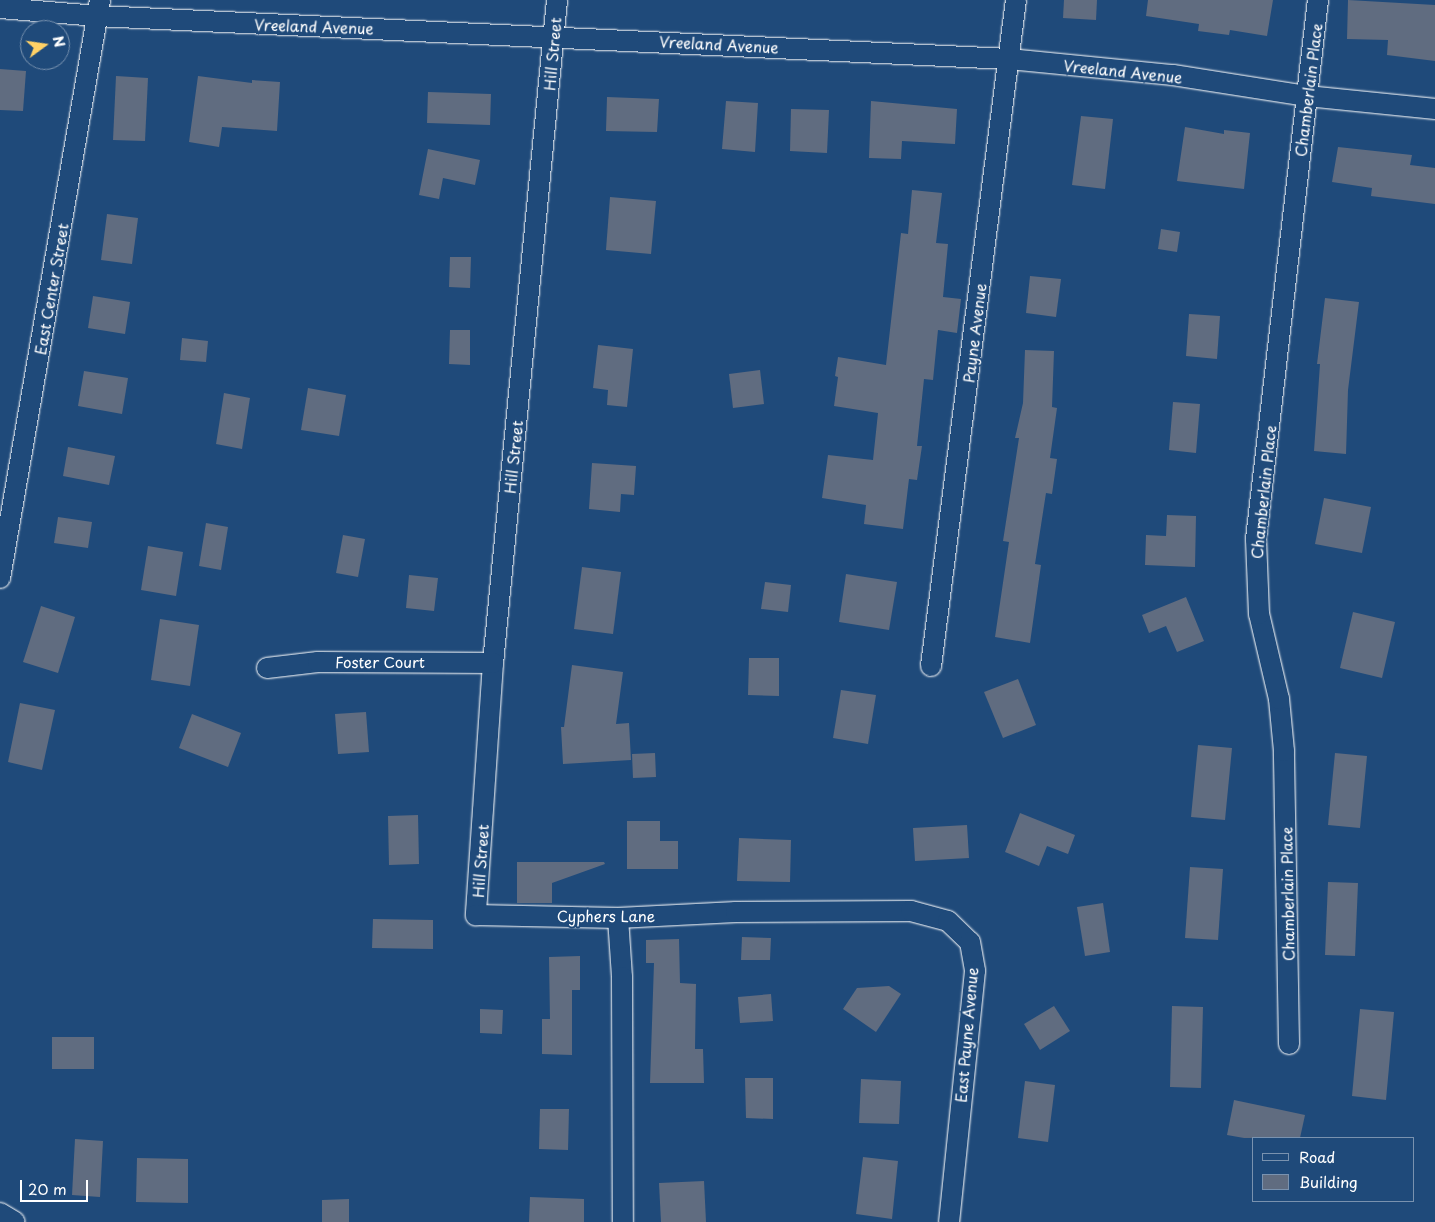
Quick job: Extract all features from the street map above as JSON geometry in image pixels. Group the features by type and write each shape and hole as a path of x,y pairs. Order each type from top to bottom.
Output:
{"street":[{"name":"Hill Street","path":"476,915 493,663 557,0"},
{"name":"Payne Avenue","path":"931,666 1016,0"},
{"name":"Chamberlain Place","path":"1289,1044 1284,750 1279,699 1259,614 1255,574 1256,539 1318,0"},
{"name":"Vreeland Avenue","path":"0,8 98,8 554,36 1009,59 1173,75 1307,96 1435,109"},
{"name":"East Center Street","path":"0,578 98,8"},
{"name":"Foster Court","path":"268,668 318,662 493,663"},
{"name":"East Payne Avenue","path":"736,912 911,911 948,921 970,942 974,971 949,1222"},
{"name":"Cyphers Lane","path":"476,915 618,918 736,912"},
{"path":"618,918 622,977 623,1222"},
{"path":"0,1213 16,1222"}],"building":[{"path":"1064,0 1097,0 1096,20 1063,18"},
{"path":"1148,0 1273,0 1267,36 1230,30 1229,35 1198,31 1199,24 1146,16"},
{"path":"1348,0 1435,5 1435,61 1387,55 1388,40 1347,39"},
{"path":"0,69 26,71 23,111 0,110"},
{"path":"116,76 148,78 145,141 113,140"},
{"path":"198,76 252,83 252,80 280,82 277,131 222,127 219,147 189,142"},
{"path":"428,92 491,94 490,125 427,123"},
{"path":"607,97 659,99 657,132 606,131"},
{"path":"726,101 758,103 755,152 722,149"},
{"path":"871,101 957,109 955,144 902,141 901,159 869,158"},
{"path":"791,109 829,110 827,153 790,151"},
{"path":"1081,116 1113,119 1105,189 1072,185"},
{"path":"1185,127 1224,134 1224,130 1250,133 1244,189 1177,181"},
{"path":"1338,147 1412,155 1410,165 1435,168 1435,204 1371,196 1372,188 1332,182"},
{"path":"428,149 480,160 475,185 443,178 439,199 419,195"},
{"path":"912,190 942,193 936,243 948,244 943,297 961,299 957,333 938,330 933,380 924,379 917,446 922,446 917,480 909,479 903,529 864,524 866,505 822,498 828,455 873,460 878,413 834,406 838,377 835,376 838,357 886,365 901,233 908,234"},
{"path":"610,197 656,201 651,254 606,250"},
{"path":"107,214 138,218 132,264 101,260"},
{"path":"1161,229 1180,232 1177,252 1158,249"},
{"path":"450,257 471,257 470,288 449,287"},
{"path":"1030,276 1061,279 1056,317 1026,313"},
{"path":"93,296 130,302 125,334 88,328"},
{"path":"1325,298 1359,302 1348,390 1346,454 1314,451 1320,364 1317,364"},
{"path":"1189,314 1220,316 1217,359 1186,356"},
{"path":"450,330 470,330 470,365 449,364"},
{"path":"182,338 208,341 206,362 180,360"},
{"path":"598,345 633,349 627,407 607,405 608,390 593,388"},
{"path":"1025,350 1054,351 1052,407 1057,408 1050,458 1057,459 1052,494 1046,493 1035,564 1041,565 1030,643 995,637 1009,542 1003,541 1019,438 1015,438 1023,403"},
{"path":"760,370 764,404 733,408 729,374"},
{"path":"84,371 128,378 122,414 78,406"},
{"path":"308,388 346,395 339,436 301,430"},
{"path":"224,393 250,398 242,449 216,444"},
{"path":"1173,402 1200,404 1196,453 1169,450"},
{"path":"68,447 115,456 109,485 63,476"},
{"path":"592,463 636,466 634,495 621,494 620,512 589,509"},
{"path":"1324,498 1371,507 1362,553 1315,544"},
{"path":"1167,515 1196,516 1195,567 1145,565 1146,535 1166,536"},
{"path":"58,517 92,522 88,548 54,543"},
{"path":"206,523 228,527 221,570 199,566"},
{"path":"343,535 365,539 358,577 336,573"},
{"path":"148,546 183,552 176,596 141,590"},
{"path":"582,567 621,572 613,634 574,629"},
{"path":"846,574 897,582 889,630 839,622"},
{"path":"409,575 438,578 434,611 406,608"},
{"path":"765,582 791,585 788,612 761,609"},
{"path":"1186,597 1204,641 1177,652 1166,626 1149,633 1142,615"},
{"path":"41,606 75,617 58,673 23,662"},
{"path":"1353,612 1395,622 1382,678 1340,668"},
{"path":"160,619 199,625 190,686 151,680"},
{"path":"749,658 779,658 779,696 748,695"},
{"path":"572,665 623,672 616,724 629,723 631,760 563,764 561,727 564,727"},
{"path":"1018,679 1036,725 1003,738 984,692"},
{"path":"841,690 876,695 868,744 833,738"},
{"path":"20,703 55,710 42,770 8,762"},
{"path":"366,712 369,752 338,754 335,714"},
{"path":"192,714 241,733 228,767 179,748"},
{"path":"1198,745 1232,748 1225,820 1191,817"},
{"path":"655,753 656,777 633,778 632,754"},
{"path":"1335,753 1367,756 1360,828 1328,825"},
{"path":"1020,813 1075,835 1068,854 1047,846 1039,866 1005,852"},
{"path":"418,815 419,864 389,865 388,816"},
{"path":"627,821 660,821 660,841 678,841 678,869 627,869"},
{"path":"967,825 969,858 915,861 913,828"},
{"path":"739,838 791,840 790,882 737,881"},
{"path":"517,862 604,862 605,864 552,883 552,903 517,903"},
{"path":"1190,867 1223,869 1218,940 1185,938"},
{"path":"1328,882 1358,883 1355,956 1325,955"},
{"path":"1103,903 1110,952 1085,956 1077,907"},
{"path":"373,919 433,920 433,949 372,948"},
{"path":"742,937 771,938 770,960 741,960"},
{"path":"679,939 680,983 696,984 695,1049 703,1049 704,1083 650,1083 654,963 646,963 646,940"},
{"path":"580,956 580,990 572,990 572,1055 542,1054 542,1019 550,1019 549,957"},
{"path":"889,986 901,994 876,1032 843,1009 857,988"},
{"path":"771,994 773,1021 740,1023 738,997"},
{"path":"1054,1006 1070,1031 1040,1050 1024,1024"},
{"path":"1172,1006 1203,1007 1201,1088 1170,1087"},
{"path":"480,1009 503,1010 502,1034 480,1033"},
{"path":"1360,1009 1394,1012 1386,1100 1352,1096"},
{"path":"52,1037 94,1037 94,1069 52,1069"},
{"path":"745,1078 773,1078 773,1119 746,1118"},
{"path":"861,1079 901,1081 899,1124 859,1123"},
{"path":"1025,1081 1055,1085 1048,1142 1018,1138"},
{"path":"1234,1100 1305,1115 1300,1137 1244,1138 1227,1135"},
{"path":"540,1109 569,1109 568,1150 539,1149"},
{"path":"75,1139 103,1141 100,1197 72,1195"},
{"path":"863,1157 898,1161 892,1219 856,1214"},
{"path":"137,1158 188,1159 188,1203 136,1202"},
{"path":"704,1181 706,1222 661,1222 659,1183"},
{"path":"530,1197 584,1199 584,1222 529,1222"},
{"path":"349,1199 349,1222 322,1222 322,1200"}]}
